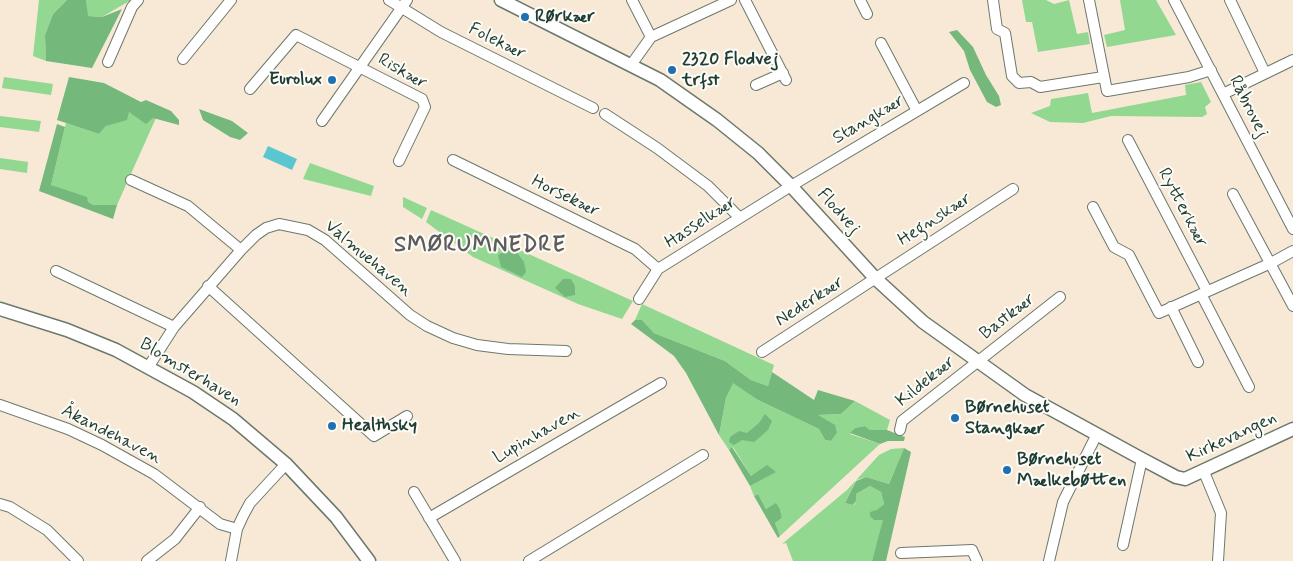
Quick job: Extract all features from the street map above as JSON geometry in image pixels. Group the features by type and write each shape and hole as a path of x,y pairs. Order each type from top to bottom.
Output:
{"street":[{"path":"108,62 132,7 138,0"},
{"path":"183,59 231,0"},
{"name":"Folekær","path":"389,0 404,4 440,32 593,108"},
{"name":"Flodvej","path":"501,0 660,80 717,120 758,153 791,186 875,278 922,322 976,362 1025,394 1142,459 1176,477 1185,479"},
{"path":"632,0 651,37"},
{"path":"631,65 651,37 731,0"},
{"path":"744,0 784,76 756,85"},
{"path":"860,0 867,14"},
{"path":"993,0 997,29 1005,33 1012,76 1019,83 1031,82 1040,87 1103,77"},
{"path":"1089,0 1107,91 1190,77 1210,70"},
{"name":"Råbrovej","path":"1174,0 1293,229"},
{"path":"1230,0 1265,73"},
{"name":"Riskær","path":"322,121 404,4"},
{"name":"Riskær","path":"250,89 296,35 422,99 425,108 399,161"},
{"path":"881,43 918,111"},
{"path":"1223,94 1293,60"},
{"name":"Stangkær","path":"791,186 964,83"},
{"path":"604,114 657,148 708,186 739,217"},
{"name":"Rytterkær","path":"1128,140 1249,387"},
{"name":"Horsekær","path":"453,160 635,249 658,269"},
{"path":"131,180 188,206 241,250"},
{"name":"Hasselkær","path":"639,299 658,269 791,186"},
{"name":"Hegnskær","path":"875,278 1013,189"},
{"path":"1233,194 1293,306"},
{"path":"1093,207 1114,247 1129,255 1159,313 1271,263 1293,250"},
{"name":"Valmuehaven","path":"149,366 174,327 208,286 256,235 266,228 279,224 308,230 325,240 410,315 427,326 453,338 477,345 566,351"},
{"path":"56,271 174,327"},
{"name":"Nederkær","path":"762,352 875,278"},
{"path":"208,286 374,436 408,416"},
{"name":"Bastkær","path":"976,362 1060,297"},
{"path":"1171,307 1198,362"},
{"name":"Blomsterhaven","path":"0,309 67,330 149,366 233,419 286,464 336,516 369,561"},
{"name":"Kildekær","path":"900,430 902,421 976,362"},
{"name":"Lupinhaven","path":"429,518 660,383"},
{"name":"Åkandehaven","path":"0,405 68,429 102,445 154,474 220,524 237,529"},
{"name":"Kirkevangen","path":"1185,479 1204,472 1293,429"},
{"path":"1049,561 1063,502 1096,434"},
{"path":"529,561 703,455"},
{"path":"1123,545 1142,459"},
{"path":"231,561 237,529 250,503 286,464"},
{"path":"1204,472 1221,513 1218,561"},
{"path":"414,492 451,560"},
{"path":"0,504 48,530 78,561"},
{"path":"147,561 175,539 200,507"},
{"path":"901,553 972,550 977,561"}],"green space":[{"path":"39,0 67,0 53,14 45,35 46,61 33,56"},
{"path":"67,0 86,0 88,16 102,17 122,9 92,68 46,61 45,35 53,14"},
{"path":"86,0 131,0 102,17 87,16"},
{"path":"1022,0 1046,0 1054,4 1069,0 1077,34 1088,32 1090,44 1038,52 1032,22 1026,22"},
{"path":"1120,0 1156,0 1176,35 1107,47 1104,35 1125,30"},
{"path":"957,30 973,47 986,75 999,96 1001,105 996,107 987,102 970,70 964,51 949,32"},
{"path":"4,77 53,84 51,95 2,88"},
{"path":"69,77 104,83 141,102 146,100 171,111 179,120 179,125 153,118 146,124 129,112 127,120 106,126 99,134 57,120"},
{"path":"1201,82 1211,102 1205,107 1207,114 1202,117 1111,116 1083,123 1050,122 1031,113 1050,106 1051,99 1088,93 1092,113 1186,95 1185,85"},
{"path":"199,109 232,121 248,133 240,140 230,137 203,120"},
{"path":"129,112 156,118 117,205 93,205 51,185 66,123 99,134 106,126"},
{"path":"0,116 41,121 39,132 0,127"},
{"path":"57,124 65,127 51,185 87,197 88,202 93,205 117,205 113,219 39,191"},
{"path":"0,158 28,162 27,173 0,169"},
{"path":"310,163 374,186 371,196 303,179"},
{"path":"403,197 427,208 422,219 403,207"},
{"path":"431,210 633,301 622,319 578,304 473,257 426,222"},
{"path":"507,250 516,251 524,262 526,272 522,277 501,267 498,255"},
{"path":"563,279 571,279 575,286 575,295 565,297 555,288"},
{"path":"642,304 774,365 768,386 751,380 725,361 654,333 642,320 635,320"},
{"path":"635,320 642,320 654,333 725,361 751,380 768,386 772,372 814,400 818,390 855,401 841,414 818,415 835,425 837,433 831,441 825,440 819,429 758,400 733,383 726,398 719,435 686,373 674,356 631,324"},
{"path":"733,382 758,400 819,429 825,440 831,441 837,433 816,415 841,414 855,401 890,420 887,430 870,430 865,426 855,428 850,434 880,444 780,536 775,523 782,518 780,509 776,504 766,509 758,494 754,496 750,486 775,472 751,476 733,447 729,450 719,435 726,398"},
{"path":"765,414 772,421 768,430 754,442 742,440 734,445 729,442 730,437 739,431 747,433 759,423"},
{"path":"865,426 870,430 887,430 905,437 904,441 888,441 880,444 850,433 855,428"},
{"path":"732,447 751,476 767,465 776,472 750,486 729,450"},
{"path":"904,448 889,484 866,477 856,480 879,455 891,449"},
{"path":"904,448 911,452 886,561 872,561 883,520 874,520 870,516 870,512 877,510 884,504 881,492 870,486 856,494 856,501 853,505 845,503 856,481 866,477 889,484"},
{"path":"856,480 845,503 854,505 856,494 870,486 881,492 884,504 877,511 884,519 872,561 793,561 786,543 782,544 847,490"},
{"path":"758,494 766,509 776,503 780,509 782,518 775,523 780,536 778,538 754,496"}],"water":[{"path":"268,146 297,159 292,170 263,157"}],"place":[{"name":"Rørkær","path":"525,17"},
{"name":"2320 Flodvej trfst","path":"672,70"},
{"name":"Eurolux","path":"332,80"},
{"name":"Børnehuset Stangkær","path":"955,418"},
{"name":"Healthsky","path":"332,426"},
{"name":"Børnehuset Mælkebøtten","path":"1007,470"}],"district":[{"name":"SMØRUMNEDRE","path":"480,246"}]}
